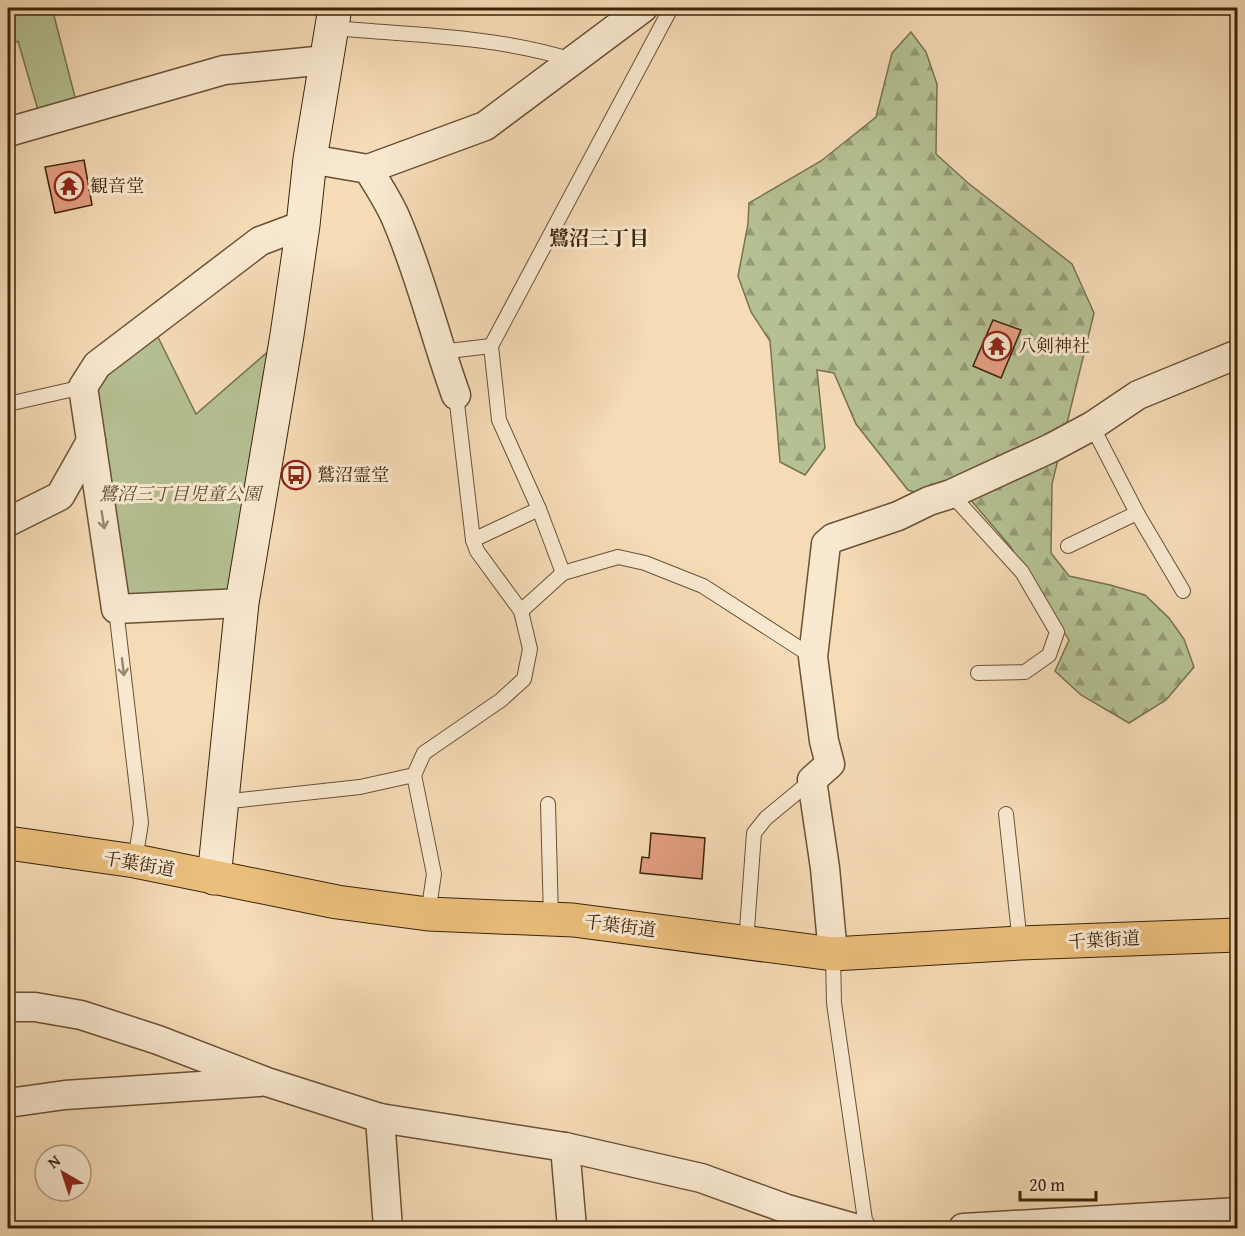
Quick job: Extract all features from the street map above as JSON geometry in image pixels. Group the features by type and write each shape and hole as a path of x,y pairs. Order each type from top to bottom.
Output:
{"highway":[{"name":"千葉街道","path":"8,843 135,861 337,902 428,914 573,920 833,954 1238,935"}],"street":[{"path":"310,159 368,169 485,126 643,8"},
{"path":"214,878 243,603 287,335 310,159 334,18"},
{"path":"8,132 224,70 326,60"},
{"path":"368,169 396,218 420,278 440,352 456,395"},
{"path":"243,603 116,609 83,387 97,365 260,241 303,225"},
{"path":"833,954 825,868 812,780 830,764 813,657 826,544 833,538 898,516 929,501 951,494 1051,448 1092,426 1138,395 1238,354"},
{"path":"8,522 60,496 91,441"},
{"path":"8,1007 35,1007 81,1016 158,1040 267,1082 380,1118 565,1147 701,1178 787,1209 854,1228"},
{"path":"8,1103 65,1095 267,1082"},
{"path":"380,1118 388,1228"},
{"path":"565,1147 572,1228"},
{"path":"963,1228 1238,1212"}],"lane":[{"path":"563,573 539,509 499,420 491,346 671,8"},
{"path":"334,18 544,51 572,60"},
{"path":"440,352 491,346"},
{"path":"8,404 83,387"},
{"path":"428,914 435,874 414,776 424,753 501,700 524,679 530,649 521,611 477,551 473,540 456,395"},
{"path":"1092,426 1137,513 1183,591"},
{"path":"951,494 1022,572 1057,632 1049,655 1025,672 978,673"},
{"path":"473,540 539,509"},
{"path":"1068,546 1137,513"},
{"path":"521,611 563,573 618,557 645,563 703,586 813,657"},
{"path":"116,609 141,823 135,861"},
{"path":"222,802 360,787 414,776"},
{"path":"746,943 754,833 766,818 812,780"},
{"path":"548,804 551,920"},
{"path":"1006,814 1020,944"},
{"path":"833,954 834,1003 865,1220 870,1228"}],"green space":[{"path":"8,8 52,8 76,101 38,110 18,41 8,46"},
{"path":"911,32 926,52 937,84 936,154 968,183 1072,264 1094,313 1052,484 1051,553 1069,576 1145,595 1169,618 1184,639 1194,667 1166,700 1129,723 1081,695 1055,671 1069,640 1010,546 957,484 923,495 908,490 856,424 834,373 817,370 825,448 805,475 780,462 770,341 751,312 738,276 748,224 749,203 821,161 876,117 892,53"},
{"name":"鷺沼三丁目児童公園","path":"152,325 196,414 287,335 242,603 116,609 83,387"}],"building":[{"path":"84,160 92,205 55,213 45,167"},
{"path":"993,320 1021,330 1001,378 973,366"},
{"path":"651,833 705,838 702,879 640,873 642,857 649,858"}],"place":[{"name":"観音堂","path":"69,186"},
{"name":"八剣神社","path":"997,346"},
{"name":"鷲沼霊堂","path":"296,475"}],"district":[{"name":"鷺沼三丁目","path":"599,238"}]}
